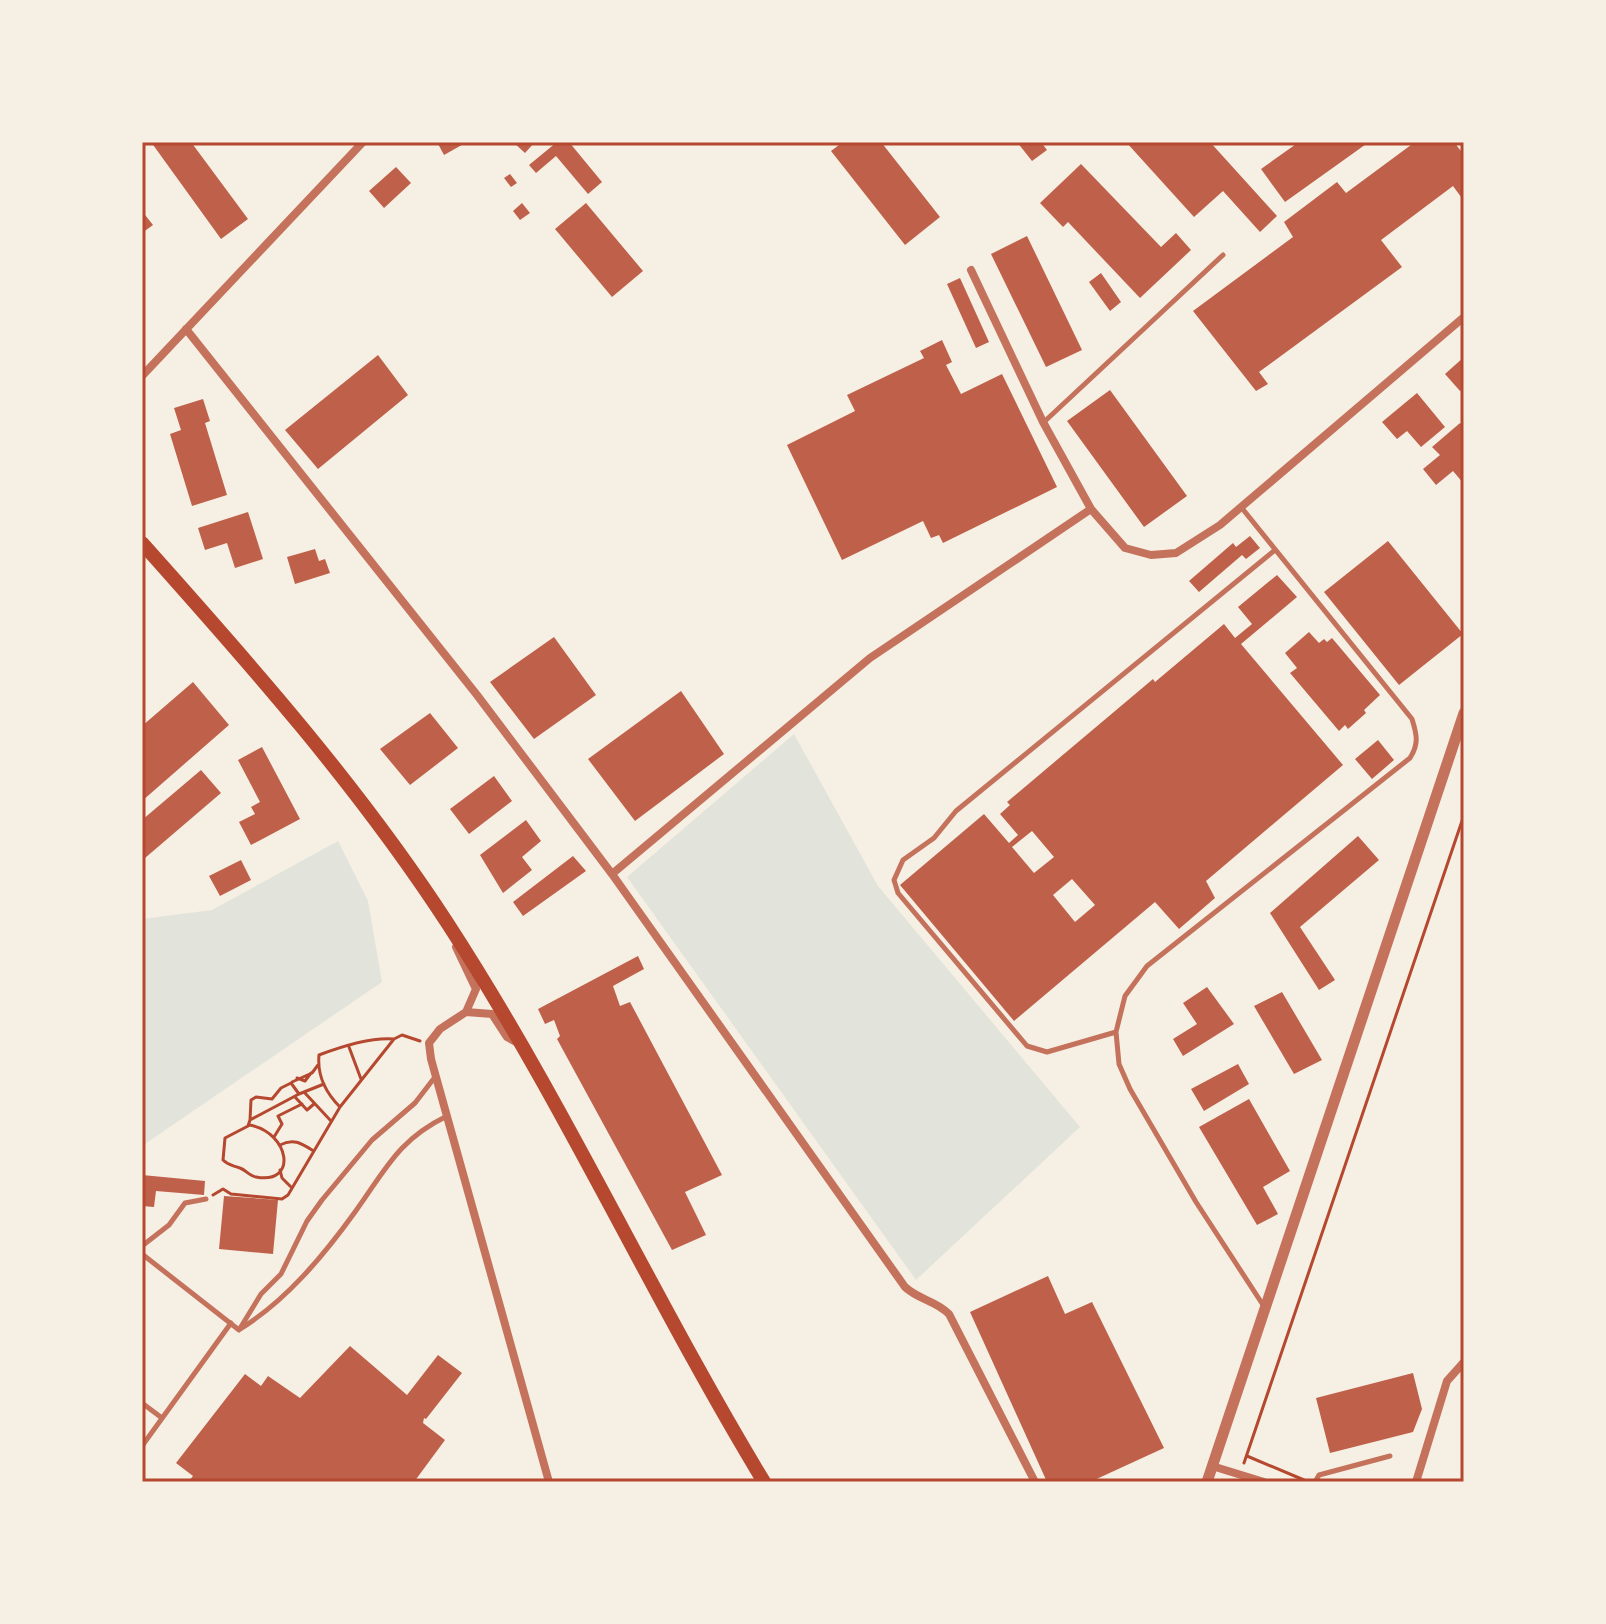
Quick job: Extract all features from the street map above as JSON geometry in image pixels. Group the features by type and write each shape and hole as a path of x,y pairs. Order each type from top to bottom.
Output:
{"main road":[{"path":"142,543 301,723 389,838 449,925 523,1045 724,1417 764,1482"}],"street":[{"path":"142,376 363,142"},
{"path":"971,270 1043,422 1091,509 1125,548 1151,555 1176,553 1195,543 1464,317"},
{"path":"186,329 477,695 612,874 905,1287 914,1295 939,1304 949,1314 1035,1482"},
{"path":"612,874 870,658 1091,509"},
{"path":"1207,1482 1464,713"},
{"path":"449,925 461,960 476,989 466,1012 440,1029 429,1043 549,1482"},
{"path":"466,1012 492,1014 507,1037 523,1045"},
{"path":"1416,1482 1447,1381 1464,1362"},
{"path":"1212,1466 1264,1482"}],"lane":[{"path":"1043,422 1223,255"},
{"path":"1241,507 1412,719 1417,736 1417,748 1410,758 1147,966 1125,996 1116,1032 1119,1064 1130,1089 1196,1202 1266,1309"},
{"path":"1116,1032 1047,1052 1027,1046 898,893 894,880 903,860 934,838 956,811 1275,550"},
{"path":"239,1330 261,1294 281,1274 307,1221 322,1200 372,1140 415,1103 436,1076"},
{"path":"239,1330 262,1315 307,1269 354,1213 404,1145 421,1129 447,1116"},
{"path":"142,1246 169,1225 185,1203 206,1199"},
{"path":"142,1254 239,1330"},
{"path":"142,1446 231,1323"},
{"path":"142,1403 162,1418"},
{"path":"1315,1482 1319,1475 1390,1456"}],"path":[{"path":"1241,1473 1464,815"},
{"path":"206,1199 223,1189 231,1194 282,1199 292,1188 340,1107 394,1039 402,1035 429,1043"},
{"path":"340,1107 328,1094 318,1065 319,1055 385,1038 394,1039"},
{"path":"349,1047 361,1079"},
{"path":"248,1126 251,1100 256,1097 272,1099 281,1088 312,1073 318,1065"},
{"path":"291,1083 307,1110 314,1104"},
{"path":"250,1120 324,1084"},
{"path":"304,1092 331,1121"},
{"path":"274,1137 282,1124 278,1116 302,1104"},
{"path":"248,1126 255,1126 274,1137 285,1158 280,1170 269,1177 258,1178 223,1160 225,1138 248,1126"},
{"path":"280,1145 286,1141 299,1142 312,1150"},
{"path":"280,1170 282,1178 292,1188"},
{"path":"1247,1456 1308,1482"}],"shaded area":[{"path":"794,734 878,886 1080,1127 916,1280 627,877"},
{"path":"338,841 368,901 382,982 142,1146 142,919 212,910"}],"building":[{"path":"151,142 191,142 248,219 221,239"},
{"path":"437,142 467,142 444,155"},
{"path":"513,142 535,142 525,153"},
{"path":"557,142 569,142 602,182 588,194 556,156 536,173 529,165"},
{"path":"843,142 881,142 940,217 905,245 831,151"},
{"path":"1017,142 1041,142 1047,150 1032,161"},
{"path":"1126,142 1210,142 1277,216 1260,232 1223,191 1194,217"},
{"path":"1299,142 1369,142 1285,202 1261,169"},
{"path":"1415,142 1454,142 1464,155 1464,201 1453,186 1381,240 1402,267 1259,372 1268,384 1256,391 1193,311 1293,237 1284,222 1337,182 1346,193"},
{"path":"1081,164 1161,247 1176,233 1191,250 1140,298 1068,222 1063,227 1040,203"},
{"path":"396,167 411,183 384,208 369,191"},
{"path":"510,174 517,183 511,187 504,178"},
{"path":"522,203 530,213 520,220 513,211"},
{"path":"586,203 643,271 612,297 555,229"},
{"path":"142,211 153,225 142,233"},
{"path":"1027,236 1082,350 1046,367 991,254"},
{"path":"1101,273 1121,302 1110,311 1089,282"},
{"path":"960,278 989,342 976,348 947,284"},
{"path":"942,340 952,362 946,365 961,394 1002,374 1057,487 943,543 939,535 931,538 923,521 842,560 787,445 855,411 847,395 924,358 920,351"},
{"path":"378,355 408,395 318,469 285,430"},
{"path":"1464,357 1464,388 1460,391 1445,374"},
{"path":"1110,390 1187,496 1144,527 1067,421"},
{"path":"1417,393 1445,427 1421,447 1407,431 1397,439 1382,422"},
{"path":"203,399 210,421 205,423 227,495 192,506 170,434 181,430 174,408"},
{"path":"1460,423 1464,428 1464,484 1453,471 1436,485 1423,469 1440,455 1432,447"},
{"path":"248,512 263,559 235,568 227,543 205,550 198,528"},
{"path":"1250,536 1260,548 1246,559 1242,555 1199,592 1189,581 1233,543 1236,547"},
{"path":"1388,541 1463,634 1399,685 1324,592"},
{"path":"315,549 319,561 325,559 330,573 295,584 287,557"},
{"path":"1277,575 1297,597 1241,644 1343,765 1206,881 1215,898 1179,929 1155,902 1014,1021 900,885 984,814 1009,843 1018,835 1000,814 1010,805 1007,802 1153,679 1155,682 1224,624 1235,638 1252,624 1238,607","holes":["1032,831 1054,857 1034,873 1012,847","1072,879 1095,905 1075,922 1053,895"]},
{"path":"1309,632 1319,643 1332,638 1380,695 1348,729 1345,725 1339,731 1290,673 1297,668 1285,653"},
{"path":"554,637 596,695 534,739 490,682"},
{"path":"193,682 229,725 142,801 142,726"},
{"path":"681,691 724,754 635,821 588,759"},
{"path":"430,713 458,748 410,785 380,749"},
{"path":"1378,740 1394,760 1372,779 1355,759"},
{"path":"262,747 300,819 251,845 239,822 255,814 251,807 260,802 238,760"},
{"path":"201,770 221,793 145,858 142,854 142,820"},
{"path":"494,776 512,801 469,834 450,809"},
{"path":"526,820 541,841 522,857 532,870 503,893 480,855"},
{"path":"1358,836 1379,860 1300,927 1335,980 1319,990 1270,913"},
{"path":"573,856 586,871 523,916 513,902"},
{"path":"241,860 251,880 220,896 209,876"},
{"path":"638,956 644,969 613,986 620,1006 630,1002 722,1175 685,1192 706,1235 672,1250 557,1039 560,1036 554,1020 545,1024 538,1009"},
{"path":"1207,987 1234,1024 1183,1056 1173,1039 1197,1024 1183,1003"},
{"path":"1282,992 1322,1060 1294,1074 1254,1006"},
{"path":"1238,1064 1249,1084 1204,1111 1191,1089"},
{"path":"1249,1099 1290,1171 1263,1187 1278,1214 1257,1225 1199,1127"},
{"path":"142,1175 205,1181 204,1195 156,1191 154,1207 142,1206"},
{"path":"224,1196 278,1200 273,1254 219,1249"},
{"path":"1048,1276 1065,1314 1092,1302 1164,1448 1090,1482 1047,1482 970,1312"},
{"path":"350,1346 407,1395 438,1355 462,1373 424,1418 423,1423 445,1440 414,1482 188,1482 193,1476 176,1463 245,1374 261,1386 268,1376 300,1398"},
{"path":"1413,1373 1422,1409 1413,1432 1330,1453 1316,1398"}]}
